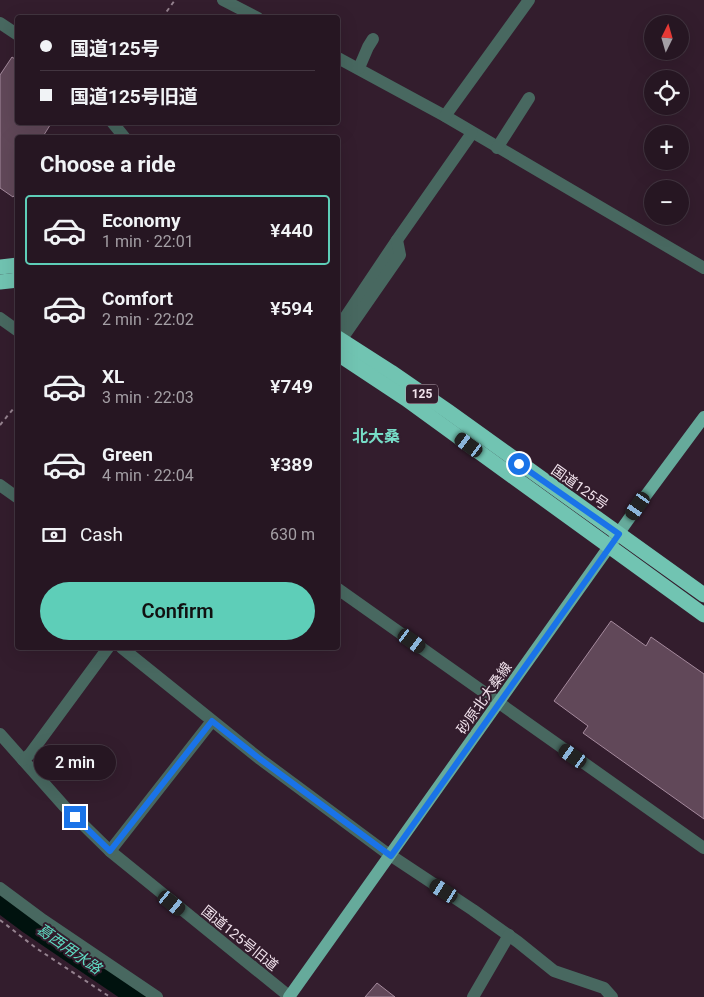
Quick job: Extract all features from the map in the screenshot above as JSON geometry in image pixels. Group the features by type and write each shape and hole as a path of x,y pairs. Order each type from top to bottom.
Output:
{"highway":[{"path":"0,267 15,266"},
{"path":"0,282 15,280"},
{"name":"国道125号","path":"340,340 441,407 704,595"},
{"name":"125","path":"340,340 406,399 609,548 704,615"}],"main road":[{"name":"砂原北大桑線","path":"289,997 704,417"}],"street":[{"path":"223,0 252,15"},
{"path":"445,116 529,0"},
{"path":"0,23 15,33"},
{"path":"359,68 373,39"},
{"path":"340,59 445,116 704,268"},
{"path":"497,148 529,98"},
{"path":"114,125 123,135"},
{"path":"340,338 400,255 396,240 472,133"},
{"path":"0,318 15,329"},
{"path":"0,485 15,496"},
{"path":"340,589 704,848"},
{"path":"23,760 30,754 107,650"},
{"path":"124,650 260,759 391,856 474,910 554,971 604,988 612,997"},
{"path":"110,851 212,721"},
{"name":"国道125号旧道","path":"0,734 64,806 110,851 289,997"},
{"path":"0,888 43,920 157,997"},
{"path":"473,997 509,935"}],"path":[{"path":"164,15 175,0"},
{"path":"0,425 15,407"},
{"path":"0,920 36,948 110,997"}],"building":[{"path":"12,57 15,59 15,125 50,125 44,135 15,135 15,195 13,197 0,188 0,75"},
{"path":"611,621 646,646 651,637 704,674 704,819 583,733 588,726 554,701"},
{"path":"377,983 395,997 365,997"}],"waterway":[{"name":"葛西用水路","path":"0,900 27,922 138,997"},
{"path":"0,913 121,997"}],"district":[{"name":"北大桑","path":"376,436"}],"route":[{"path":"75,817 110,851 212,721 391,856 619,534 519,464"}]}
